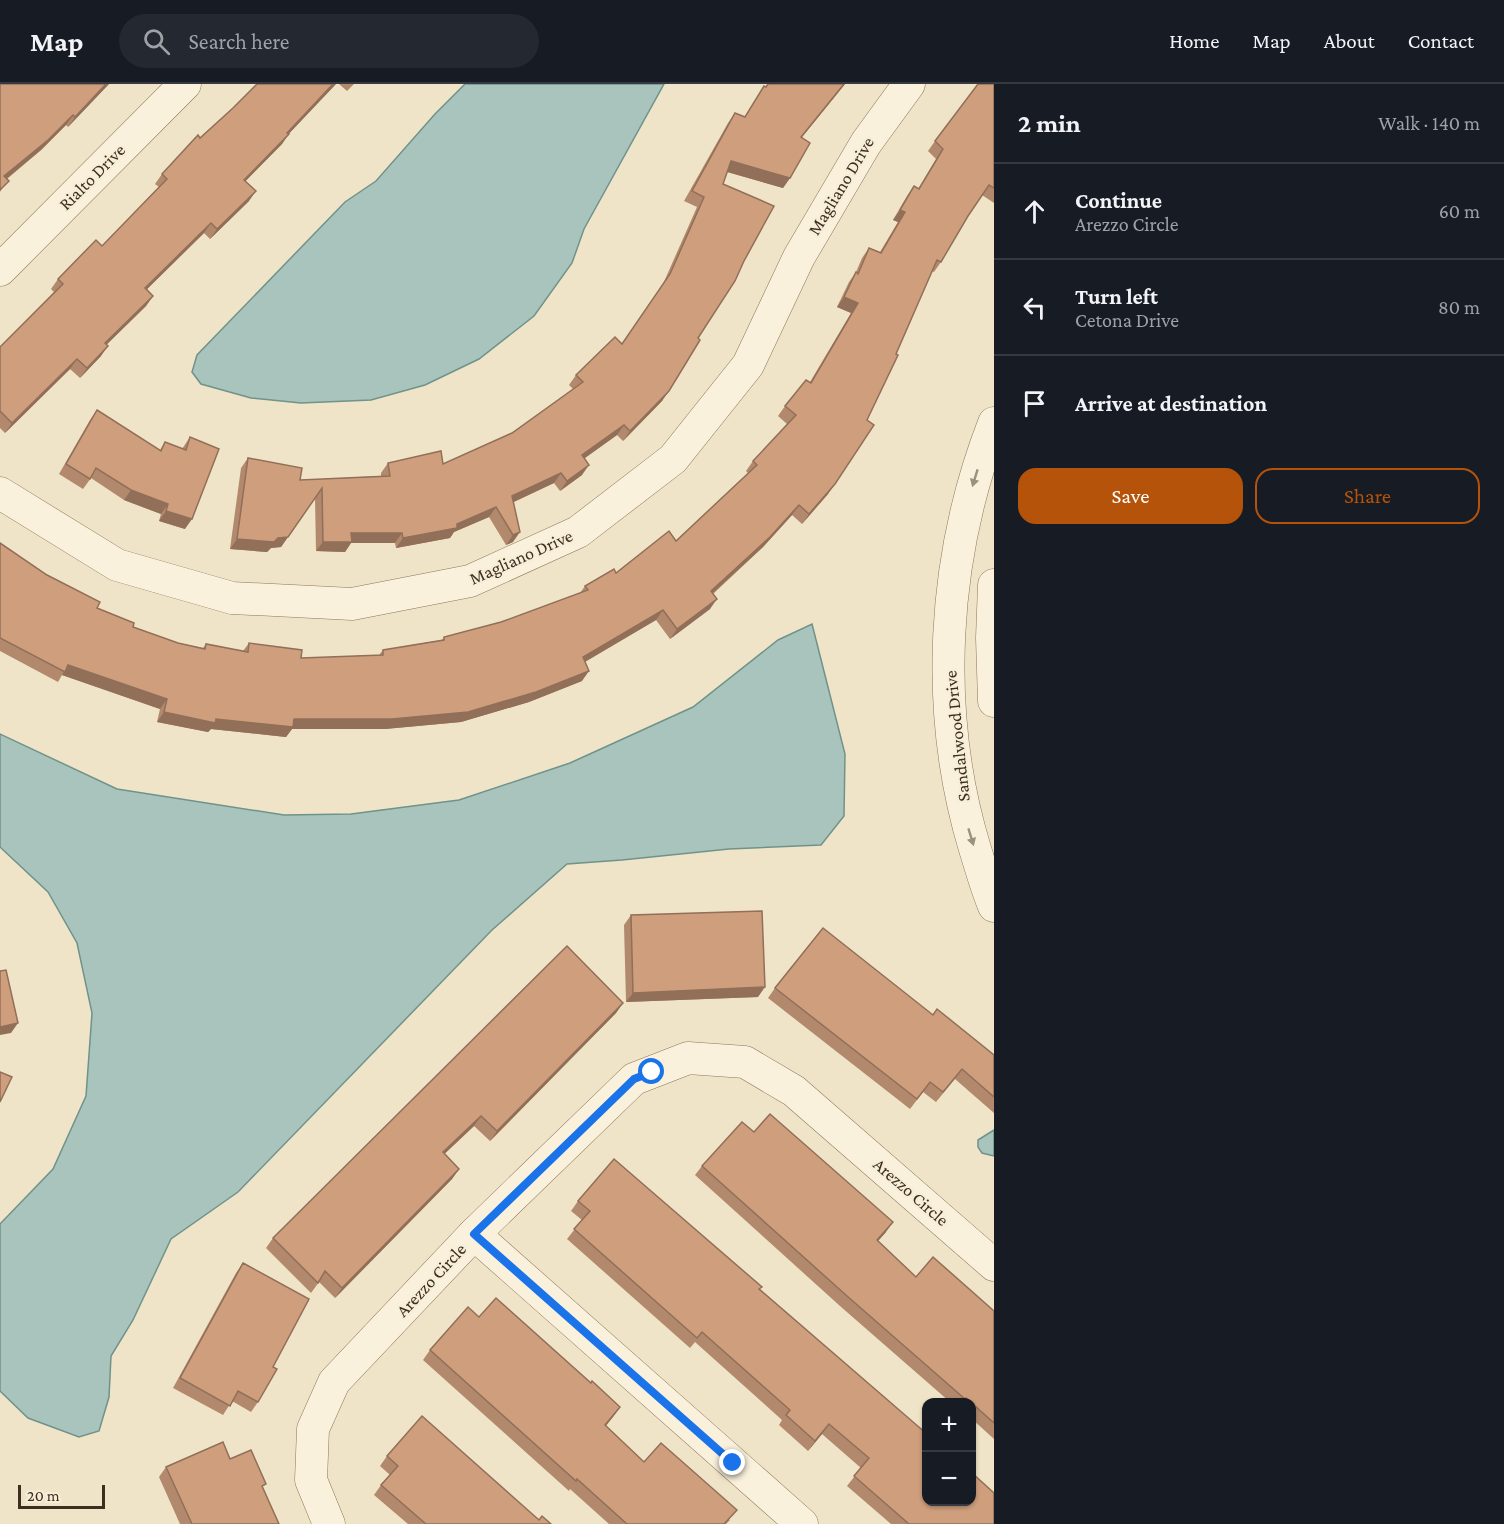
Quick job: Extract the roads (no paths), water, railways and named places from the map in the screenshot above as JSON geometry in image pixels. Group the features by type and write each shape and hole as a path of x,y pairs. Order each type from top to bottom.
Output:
{"street":[{"name":"Rialto Drive","path":"0,270 185,84"},
{"name":"Magliano Drive","path":"0,493 117,565 232,598 352,604 470,581 480,577 578,532 673,459 748,365 799,257 866,143 909,84"},
{"name":"Sandalwood Drive","path":"994,423 970,496 955,570 950,620 949,696 957,771 967,820 994,906"},
{"path":"994,585 992,638 994,701"},
{"name":"Arezzo Circle","path":"329,1524 311,1480 313,1429 334,1382 474,1234 634,1079 688,1058 744,1062 794,1091 994,1265"},
{"path":"474,1234 802,1524"}],"water":[{"path":"465,84 664,84 584,229 572,263 534,316 479,359 425,385 371,400 301,403 251,398 201,384 192,372 197,355 345,202 376,181 435,114"},
{"path":"812,624 845,754 844,816 821,845 729,849 567,864 492,930 238,1192 171,1239 133,1320 111,1356 109,1397 99,1431 79,1437 28,1418 0,1391 0,1224 53,1169 86,1096 92,1013 77,943 48,892 0,847 0,734 117,789 284,815 351,814 459,800 570,763 693,707 778,640"},
{"path":"994,1130 994,1156 982,1153 978,1147 978,1140"}]}
